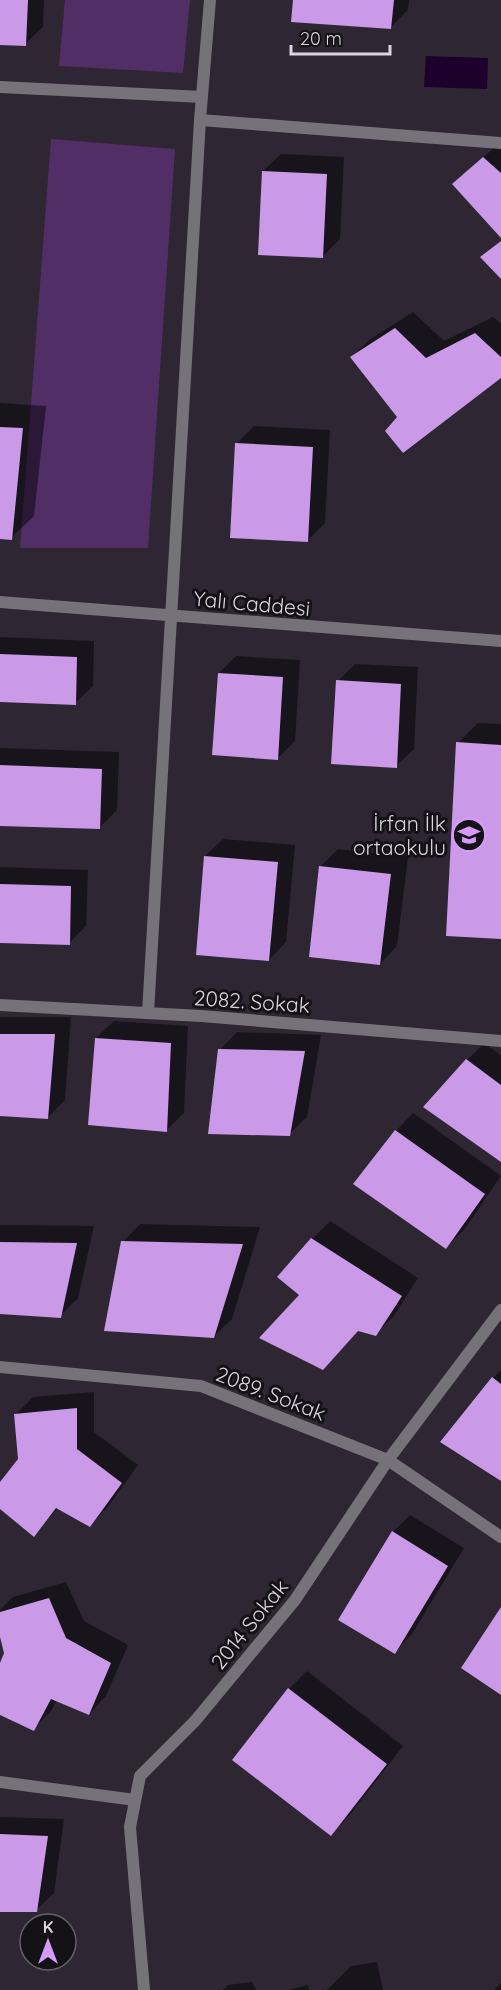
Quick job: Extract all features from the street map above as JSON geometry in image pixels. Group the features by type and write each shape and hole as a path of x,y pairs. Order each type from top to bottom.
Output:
{"street":[{"path":"148,1013 200,120 210,0"},
{"path":"0,87 202,97"},
{"path":"200,120 501,143"},
{"name":"Yalı Caddesi","path":"0,602 501,641"},
{"name":"2082. Sokak","path":"0,1005 148,1013 501,1041"},
{"name":"2014 Sokak","path":"144,1990 130,1827 140,1776 195,1721 295,1600 388,1460 501,1310"},
{"name":"2089. Sokak","path":"0,1367 201,1386 388,1460 501,1537"},
{"path":"0,1782 135,1800"}],"shaded area":[{"path":"65,0 190,0 183,73 59,66"},
{"path":"426,56 488,58 487,89 424,87"},
{"path":"51,139 175,149 148,548 20,548"}],"building":[{"path":"0,0 28,0 26,46 0,45"},
{"path":"293,0 394,0 391,29 291,22"},
{"path":"483,157 501,173 501,238 452,184"},
{"path":"262,171 327,174 323,258 258,255"},
{"path":"501,241 501,279 480,257"},
{"path":"395,328 426,358 475,333 501,357 501,378 403,453 385,431 397,417 350,357"},
{"path":"0,427 23,428 12,540 0,539"},
{"path":"235,443 313,447 308,542 230,538"},
{"path":"0,654 77,657 76,705 0,702"},
{"path":"218,673 283,677 278,760 212,755"},
{"path":"336,680 401,684 397,768 331,764"},
{"path":"456,742 501,745 501,939 446,936"},
{"path":"0,765 102,769 100,829 0,826"},
{"path":"204,856 278,862 269,961 196,955"},
{"path":"319,866 391,874 380,965 309,957"},
{"path":"0,884 71,886 70,945 0,943"},
{"path":"0,1034 55,1034 48,1119 0,1116"},
{"path":"95,1038 171,1043 167,1132 88,1125"},
{"path":"218,1049 305,1051 290,1136 208,1134"},
{"path":"466,1059 501,1085 501,1162 423,1107"},
{"path":"395,1130 485,1194 446,1249 353,1184"},
{"path":"311,1238 402,1296 376,1336 358,1331 323,1370 259,1338 299,1295 277,1277"},
{"path":"121,1241 243,1244 214,1338 104,1331"},
{"path":"0,1242 77,1243 61,1318 0,1314"},
{"path":"492,1377 501,1384 501,1481 440,1442"},
{"path":"77,1408 77,1449 122,1483 90,1527 56,1508 34,1537 0,1509 0,1482 18,1459 14,1414"},
{"path":"392,1531 448,1566 395,1654 338,1620"},
{"path":"49,1598 66,1638 111,1663 89,1715 51,1699 34,1731 0,1715 0,1663 4,1653 0,1637 0,1612"},
{"path":"501,1607 501,1695 461,1668"},
{"path":"288,1688 387,1764 331,1836 232,1760"},
{"path":"0,1834 48,1836 37,1912 0,1912"}],"place":[{"name":"İrfan İlk ortaokulu","path":"469,835"}]}
